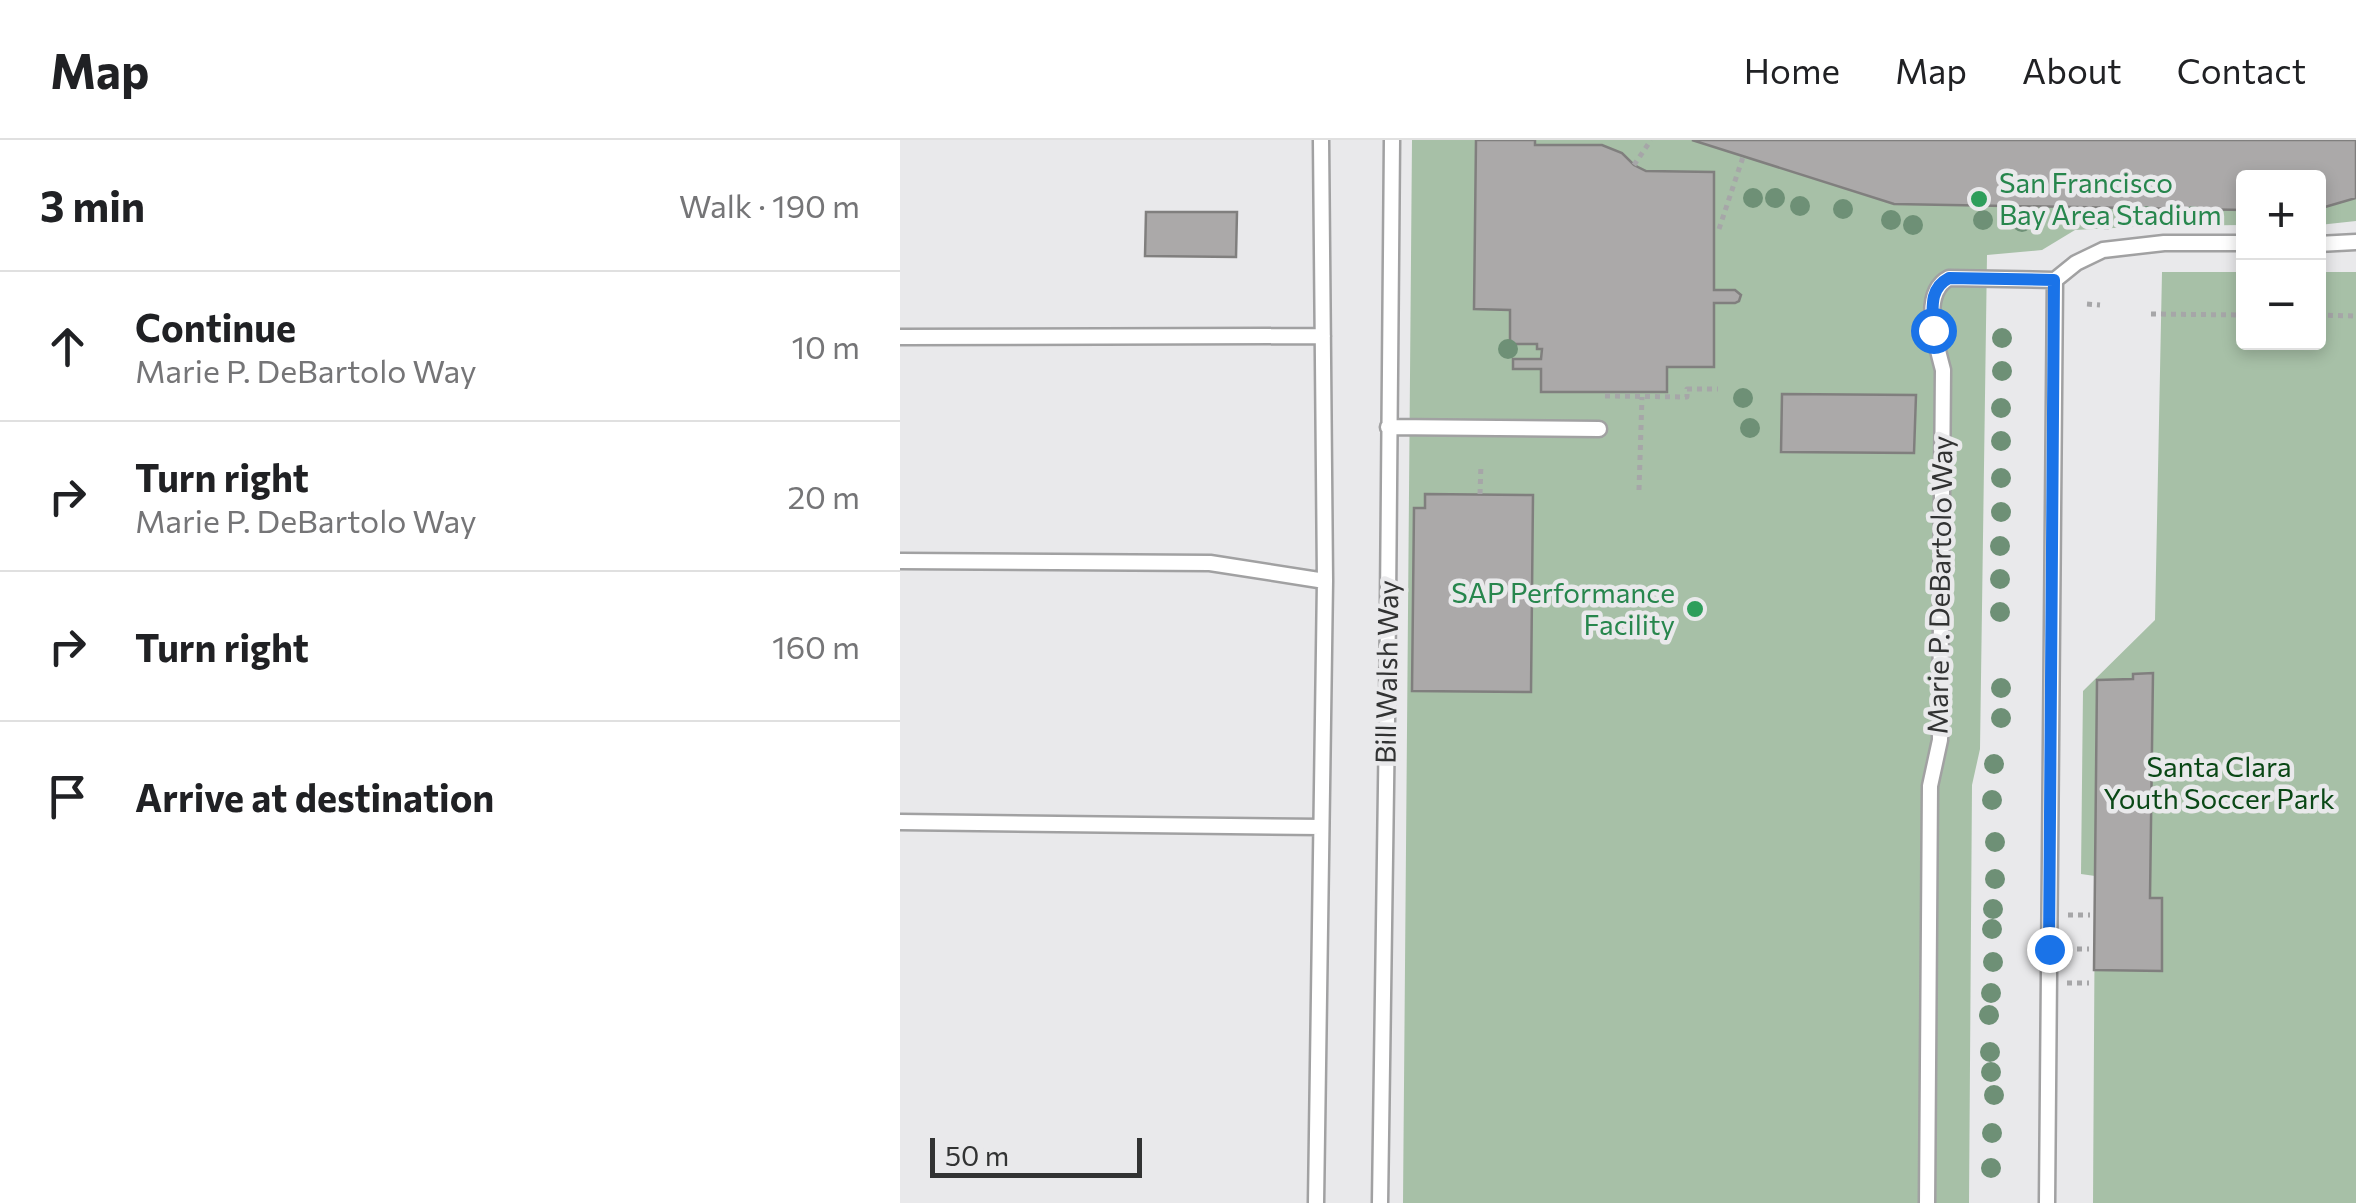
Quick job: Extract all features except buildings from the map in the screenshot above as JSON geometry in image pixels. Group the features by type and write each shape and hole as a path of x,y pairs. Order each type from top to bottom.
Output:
{"lane":[{"path":"1316,1203 1325,582 1321,140"},
{"name":"Bill Walsh Way","path":"1380,1203 1392,140"},
{"path":"2326,244 2356,242"},
{"path":"2047,1203 2054,280 2076,263 2103,250 2164,243 2236,243"},
{"name":"Marie P. DeBartolo Way","path":"1926,1203 1930,786 1940,740 1944,370 1933,330 1933,294 1939,283 1949,278 2054,280"},
{"path":"900,337 1323,336"},
{"path":"1388,427 1599,428"},
{"path":"900,561 1210,564 1325,582"},
{"path":"900,822 1322,826"}],"path":[{"path":"1634,165 1651,140"},
{"path":"1719,228 1743,156"},
{"path":"2087,304 2100,304"},
{"path":"2151,314 2236,315"},
{"path":"2326,315 2356,316"},
{"path":"1605,396 1687,397 1687,389 1718,389"},
{"path":"1639,490 1642,396"},
{"path":"1480,494 1481,464"}],"green space":[{"name":"SAP Performance Facility","path":"1412,140 2356,140 2356,221 2326,224 2326,170 2236,170 2236,225 2075,230 2042,250 1987,255 1980,749 1972,785 1969,1203 1403,1203"},
{"name":"Santa Clara Youth Soccer Park","path":"2162,272 2236,272 2236,350 2326,350 2326,272 2356,272 2356,1203 2093,1203 2095,876 2081,874 2083,691 2155,620"}],"place":[{"name":"San Francisco Bay Area Stadium","path":"1979,199"},
{"name":"SAP Performance Facility","path":"1695,609"}],"route":[{"path":"1933,330 1933,294 1939,283 1949,278 2054,280 2049,949"}]}
